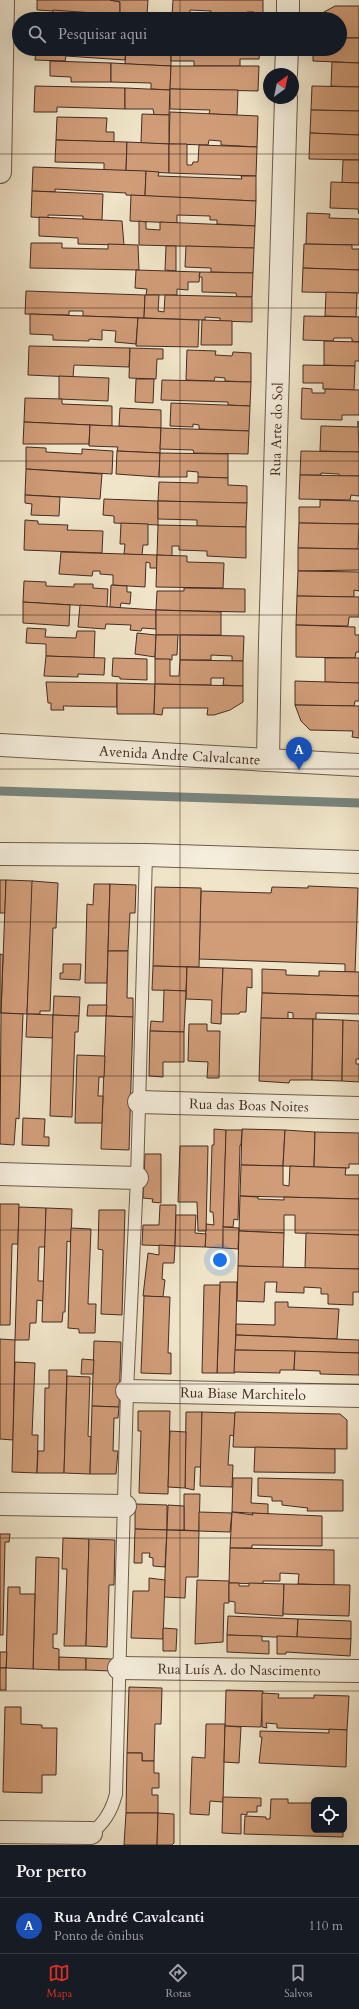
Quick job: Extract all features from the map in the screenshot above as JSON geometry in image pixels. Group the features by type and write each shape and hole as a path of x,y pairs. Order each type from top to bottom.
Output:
{"street":[{"path":"0,172 3,0"},
{"path":"288,0 288,12"},
{"path":"286,68 287,56"},
{"name":"Rua Arte do Sol","path":"268,760 270,642 286,104"},
{"name":"Avenida Andre Calvalcante","path":"0,745 359,765"},
{"path":"0,854 146,855 359,862"},
{"name":"Rua das Boas Noites","path":"139,1102 359,1108"},
{"path":"0,1174 137,1178"},
{"name":"Rua Biase Marchitelo","path":"127,1391 359,1396"},
{"path":"0,1504 125,1506"},
{"name":"Rua Luís A. do Nascimento","path":"119,1668 359,1671"},
{"path":"0,1832 91,1833"}],"lane":[{"path":"91,1833 101,1826 109,1813 116,1794 127,1391 137,1178 146,855"}],"building":[{"path":"37,0 110,0 120,2 120,12 37,10"},
{"path":"110,0 148,0 147,12 120,12 120,2"},
{"path":"173,0 263,0 263,12 211,12 190,10 190,12 172,12"},
{"path":"335,6 359,6 359,38 347,38 347,12 324,12"},
{"path":"53,10 79,12 53,12"},
{"path":"347,38 359,38 359,63 313,61 313,56 347,56"},
{"path":"35,56 66,56 65,61 35,60"},
{"path":"66,56 125,56 125,60"},
{"path":"126,56 171,56 171,66 125,64"},
{"path":"171,56 259,56 259,59 240,59 240,66 194,66 194,61 171,61"},
{"path":"50,61 111,63 111,82 71,82 71,77 50,76"},
{"path":"332,62 359,63 359,87 331,86"},
{"path":"111,63 171,66 170,90 151,89 151,83 111,82"},
{"path":"171,66 259,66 258,91 170,89"},
{"path":"35,86 125,88 125,109 57,107 57,112 34,112"},
{"path":"312,86 359,87 359,111 311,110"},
{"path":"125,88 170,90 169,115 154,115 153,109 125,109"},
{"path":"170,89 238,90 237,115 209,114 210,110 170,109"},
{"path":"311,110 359,111 359,135 310,133"},
{"path":"170,112 258,116 257,147 221,145 221,141 209,140 208,145 169,144"},
{"path":"142,114 169,115 169,144 141,143"},
{"path":"57,117 107,118 106,132 114,132 114,142 56,140"},
{"path":"310,133 359,135 359,160 309,159"},
{"path":"56,140 127,142 126,171 104,170 104,163 55,162"},
{"path":"127,142 169,144 169,173 126,171"},
{"path":"169,144 187,144 187,165 192,165 193,162 198,162 199,145 257,147 256,176 169,173"},
{"path":"343,160 359,160 359,183 342,183"},
{"path":"33,167 146,171 145,196 126,195 126,193 55,189 55,192 32,191"},
{"path":"146,171 159,172 158,176 242,179 241,176 256,176 256,201 145,196"},
{"path":"331,182 359,183 359,214 358,209 330,208"},
{"path":"32,191 103,194 102,220 83,219 83,216 48,215 48,218 31,217"},
{"path":"131,195 256,201 255,226 217,224 217,220 210,220 210,216 177,215 177,223 130,221"},
{"path":"307,213 330,214 329,218 359,219 359,245 306,244"},
{"path":"39,217 122,221 124,245 78,244 78,238 39,236"},
{"path":"139,221 146,222 146,229 160,230 160,222 255,226 254,248 139,245"},
{"path":"31,243 62,243 62,248 108,249 108,244 138,245 139,270 30,268"},
{"path":"304,244 352,245 352,249 359,249 359,270 303,268"},
{"path":"166,246 176,246 176,271 165,270"},
{"path":"186,246 254,248 253,273 211,272 211,268 185,267"},
{"path":"303,268 359,270 359,293 302,292"},
{"path":"136,270 200,272 199,282 188,282 188,290 177,289 177,295 146,295 147,289 135,288"},
{"path":"200,272 253,273 252,297 237,297 236,293 202,292 202,277 199,277"},
{"path":"26,291 145,295 144,318 83,316 83,311 69,311 69,315 25,314"},
{"path":"326,292 357,293 356,317 325,316"},
{"path":"145,295 159,295 158,311 164,312 165,295 252,297 252,322 220,321 220,318 205,317 205,320 144,318"},
{"path":"30,314 138,318 136,344 115,342 116,331 102,330 102,340 89,339 89,341 53,340 53,335 30,334"},
{"path":"304,316 359,317 359,342 352,341 352,338 334,338 333,341 303,340"},
{"path":"138,318 199,320 198,347 136,346"},
{"path":"202,320 232,321 232,345 201,345"},
{"path":"324,341 359,342 359,361 355,361 355,366 324,365"},
{"path":"29,346 130,348 129,367 74,365 73,377 28,375"},
{"path":"130,348 163,349 163,359 157,359 156,379 129,378"},
{"path":"187,350 216,351 215,355 232,356 233,352 251,353 251,382 225,381 225,378 215,377 214,381 186,380"},
{"path":"303,365 355,366 354,390 323,389 323,383 303,383"},
{"path":"59,376 109,378 108,401 59,399"},
{"path":"136,379 154,379 153,403 135,402"},
{"path":"162,380 251,382 250,406 228,405 228,402 161,400"},
{"path":"302,388 312,389 312,393 325,393 325,389 359,390 359,415 342,415 342,420 301,419"},
{"path":"25,398 62,399 62,404 112,406 112,426 24,422"},
{"path":"171,403 250,406 249,431 199,429 199,425 193,424 193,427 170,426"},
{"path":"120,408 161,410 161,428 119,426"},
{"path":"358,421 359,452 320,451 321,426 358,427"},
{"path":"24,422 90,425 89,444 23,444"},
{"path":"90,425 161,428 160,453 117,451 118,447 89,446"},
{"path":"161,428 249,431 248,454 194,453 193,450 160,449"},
{"path":"26,447 46,448 46,452 82,454 82,449 113,451 112,474 26,469"},
{"path":"117,451 160,453 159,477 116,474"},
{"path":"301,451 359,452 359,476 340,476 339,474 321,473 321,475 300,475"},
{"path":"160,453 228,454 228,478 198,477 198,472 187,471 187,477 159,477"},
{"path":"26,469 102,474 100,499 25,495"},
{"path":"300,475 359,476 359,496 351,495 350,500 299,499"},
{"path":"198,477 228,478 228,485 247,486 247,503 158,501 159,482 198,483"},
{"path":"25,495 60,497 59,516 31,515 32,504 25,503"},
{"path":"104,499 158,501 158,525 114,523 114,516 103,515"},
{"path":"320,500 359,501 359,524 299,523 299,507 320,507"},
{"path":"158,501 247,503 246,527 197,526 197,520 158,519"},
{"path":"25,520 38,521 38,524 68,525 67,530 103,531 102,553 24,550"},
{"path":"121,523 148,524 148,545 143,545 142,555 124,554 125,544 120,544"},
{"path":"299,523 359,524 358,549 298,548"},
{"path":"158,525 246,527 246,558 207,556 207,551 179,550 179,546 172,546 172,556 157,555"},
{"path":"298,548 359,549 359,570 298,571"},
{"path":"61,552 157,555 157,568 150,568 150,563 146,562 145,587 113,585 113,575 100,574 100,571 93,571 92,576 59,574"},
{"path":"157,555 187,556 187,562 224,563 223,588 156,587"},
{"path":"298,571 359,572 359,591 354,590 354,597 297,596"},
{"path":"24,581 46,582 46,586 74,587 74,584 93,584 93,588 108,589 107,607 23,602"},
{"path":"111,585 127,586 127,592 131,592 130,604 121,603 120,608 110,607"},
{"path":"184,588 245,589 245,612 156,610 157,591 184,591"},
{"path":"297,596 359,597 359,617 349,617 348,626 296,625"},
{"path":"23,602 70,605 69,626 23,623"},
{"path":"80,605 156,610 156,629 142,628 141,631 130,630 131,625 106,624 105,629 78,627"},
{"path":"156,610 221,612 221,635 156,635"},
{"path":"296,625 355,627 355,635 359,635 359,652 356,652 355,658 296,657"},
{"path":"27,628 46,629 45,637 76,638 77,631 95,631 94,658 46,656 46,644 26,643"},
{"path":"137,633 156,635 155,657 135,654"},
{"path":"156,635 178,635 177,655 172,655 172,660 155,659"},
{"path":"180,635 244,636 243,661 232,661 232,656 211,655 211,660 180,660"},
{"path":"46,656 105,658 104,675 78,674 78,677 44,676"},
{"path":"113,658 147,659 147,680 120,679 120,677 112,676"},
{"path":"325,658 359,658 359,683 325,682"},
{"path":"155,659 170,659 170,676 179,676 180,660 243,661 243,686 223,685 224,678 211,678 211,685 155,684"},
{"path":"295,681 359,683 359,701 355,701 354,706 295,705"},
{"path":"46,682 117,683 117,707 63,706 64,710 51,710 51,703 48,703"},
{"path":"117,683 155,684 154,714 117,714"},
{"path":"155,684 243,686 243,702 230,710 214,715 207,715 208,708 163,708 162,715 154,714"},
{"path":"295,705 359,706 359,738 352,737 353,731 310,730 301,721"},
{"path":"0,880 6,880 5,913 0,913"},
{"path":"6,880 33,881 27,1014 1,1013"},
{"path":"32,881 58,883 56,928 53,928 50,1011 40,1011 40,1014 27,1014"},
{"path":"94,884 110,884 107,983 85,983 87,904 93,905"},
{"path":"110,884 136,885 135,913 130,913 128,951 108,951"},
{"path":"308,886 358,888 355,972 345,972 345,964 199,959 201,891 271,893 272,887 308,888"},
{"path":"155,887 201,888 199,967 153,966"},
{"path":"108,951 128,951 127,998 133,998 133,1017 106,1016"},
{"path":"0,954 3,955 1,1013 0,1013"},
{"path":"63,964 81,964 80,980 60,979 60,973 63,973"},
{"path":"153,966 187,967 186,991 152,990"},
{"path":"187,967 223,968 221,1024 211,1023 212,1000 186,999"},
{"path":"223,968 252,969 252,988 247,987 246,1012 240,1012 239,1014 221,1014"},
{"path":"262,969 286,970 286,975 319,976 319,971 359,972 359,996 262,993"},
{"path":"164,990 186,991 184,1032 150,1031 151,1021 163,1022"},
{"path":"262,993 359,996 359,1014 316,1013 316,1019 293,1019 293,1013 288,1012 288,1019 261,1018"},
{"path":"54,996 80,997 79,1016 53,1015"},
{"path":"88,1005 107,1005 106,1016 87,1016"},
{"path":"1,1013 23,1014 19,1119 16,1118 14,1145 0,1144"},
{"path":"27,1014 53,1015 53,1038 26,1037"},
{"path":"53,1015 79,1016 78,1032 75,1032 72,1117 50,1116"},
{"path":"106,1016 133,1017 129,1150 101,1149"},
{"path":"261,1018 313,1019 312,1080 290,1080 289,1083 259,1081"},
{"path":"313,1019 343,1020 342,1081 312,1080"},
{"path":"343,1020 359,1021 359,1059 356,1059 356,1064 359,1064 359,1082 342,1081"},
{"path":"189,1024 207,1024 207,1031 220,1031 219,1078 207,1078 208,1062 188,1061"},
{"path":"150,1031 184,1032 184,1062 163,1062 163,1077 149,1076"},
{"path":"77,1055 105,1056 104,1077 99,1077 98,1096 103,1096 102,1123 75,1123"},
{"path":"23,1118 45,1119 44,1137 49,1137 49,1146 22,1145"},
{"path":"214,1129 226,1130 223,1248 205,1247 206,1224 214,1225 213,1212 210,1212 212,1145 214,1145"},
{"path":"242,1129 285,1130 283,1166 241,1165"},
{"path":"226,1130 242,1130 240,1145 238,1220 234,1219 233,1227 223,1227"},
{"path":"285,1130 315,1132 314,1167 283,1166"},
{"path":"315,1132 359,1133 359,1164 349,1164 349,1168 314,1167"},
{"path":"180,1146 208,1146 206,1231 198,1231 197,1202 178,1202"},
{"path":"145,1154 161,1154 161,1203 152,1202 153,1199 143,1198"},
{"path":"241,1165 283,1166 283,1185 289,1186 290,1166 346,1168 345,1175 359,1175 359,1199 240,1196"},
{"path":"240,1196 258,1197 258,1199 284,1200 284,1197 359,1199 359,1235 295,1233 295,1215 284,1215 284,1233 239,1231"},
{"path":"0,1204 19,1204 18,1244 12,1244 10,1325 0,1325"},
{"path":"160,1205 176,1205 175,1246 142,1245 143,1225 159,1225"},
{"path":"19,1207 46,1208 45,1247 39,1247 38,1281 44,1281 43,1301 37,1300 36,1323 30,1323 29,1340 15,1340"},
{"path":"46,1208 72,1209 71,1242 67,1241 65,1312 63,1312 62,1322 42,1322"},
{"path":"99,1210 125,1210 122,1315 101,1314 103,1250 98,1249"},
{"path":"176,1215 196,1215 195,1233 206,1234 205,1247 175,1246"},
{"path":"223,1227 239,1228 238,1249 223,1248"},
{"path":"71,1228 91,1229 88,1304 96,1304 95,1333 79,1333 79,1329 68,1328"},
{"path":"239,1231 284,1233 283,1268 238,1266"},
{"path":"306,1233 359,1235 359,1269 305,1268"},
{"path":"159,1245 175,1246 174,1263 163,1263 162,1279 165,1280 163,1297 143,1296 148,1253 159,1255"},
{"path":"238,1266 359,1269 359,1292 353,1292 353,1305 328,1304 328,1294 321,1294 321,1288 304,1287 304,1293 276,1292 277,1282 265,1282 264,1302 237,1301"},
{"path":"220,1282 237,1282 235,1373 217,1373"},
{"path":"204,1285 220,1285 217,1373 202,1373"},
{"path":"144,1296 170,1297 168,1353 171,1353 171,1374 141,1373"},
{"path":"275,1302 288,1302 288,1307 339,1309 337,1339 236,1335 236,1324 275,1325"},
{"path":"236,1335 359,1340 359,1353 235,1350"},
{"path":"0,1339 15,1340 13,1440 0,1439"},
{"path":"94,1341 121,1342 119,1407 92,1406"},
{"path":"235,1350 295,1351 294,1370 280,1370 280,1373 234,1372"},
{"path":"295,1351 359,1353 359,1375 320,1374 320,1371 294,1370"},
{"path":"82,1359 94,1360 93,1374 81,1374"},
{"path":"15,1362 35,1363 32,1435 38,1435 37,1473 12,1472"},
{"path":"49,1370 67,1370 64,1473 37,1473 38,1451 44,1451 45,1388 49,1388"},
{"path":"67,1376 90,1377 88,1436 91,1437 90,1474 64,1473"},
{"path":"92,1406 119,1407 118,1418 114,1418 113,1451 118,1451 116,1474 90,1474"},
{"path":"138,1411 170,1411 168,1494 139,1493 141,1431 138,1431"},
{"path":"186,1412 202,1412 201,1467 195,1467 194,1490 185,1488"},
{"path":"202,1412 235,1413 234,1436 230,1435 228,1465 233,1465 232,1487 200,1486"},
{"path":"235,1412 340,1414 347,1420 347,1449 233,1447"},
{"path":"170,1431 186,1432 185,1488 168,1487"},
{"path":"255,1447 335,1449 335,1473 254,1472"},
{"path":"233,1478 252,1478 251,1503 268,1504 268,1514 232,1512"},
{"path":"258,1478 343,1480 343,1511 307,1511 308,1508 282,1505 282,1501 272,1501 272,1497 258,1496"},
{"path":"184,1494 200,1494 199,1531 184,1530"},
{"path":"135,1504 167,1505 167,1530 135,1529"},
{"path":"168,1505 184,1506 184,1530 167,1530"},
{"path":"199,1512 232,1513 230,1532 199,1531"},
{"path":"232,1512 253,1515 252,1513 322,1516 322,1546 252,1545 252,1548 230,1548"},
{"path":"135,1529 167,1530 165,1567 153,1566 153,1558 149,1557 150,1553 142,1553 142,1563 134,1563"},
{"path":"167,1530 199,1531 198,1577 186,1577 185,1598 164,1597"},
{"path":"0,1534 10,1534 9,1542 5,1542 3,1635 0,1635"},
{"path":"63,1538 89,1539 86,1646 64,1646 67,1569 62,1569"},
{"path":"89,1539 115,1540 114,1585 109,1585 107,1647 86,1646"},
{"path":"230,1548 334,1550 334,1585 298,1584 299,1574 280,1573 280,1581 263,1581 263,1584 229,1583"},
{"path":"36,1557 59,1558 57,1634 53,1634 53,1648 59,1649 59,1670 33,1669"},
{"path":"149,1578 165,1580 163,1639 131,1638 133,1591 149,1591"},
{"path":"197,1580 229,1581 229,1603 224,1603 223,1642 195,1644"},
{"path":"229,1583 239,1583 239,1586 249,1586 249,1583 284,1584 283,1616 235,1613 235,1602 229,1601"},
{"path":"284,1584 350,1585 349,1616 283,1614"},
{"path":"8,1587 20,1587 20,1594 35,1594 33,1669 6,1668"},
{"path":"228,1616 298,1619 297,1638 227,1635"},
{"path":"298,1619 351,1621 351,1639 297,1638"},
{"path":"163,1628 177,1629 176,1651 163,1651"},
{"path":"227,1635 262,1636 262,1641 269,1641 269,1654 227,1652"},
{"path":"277,1636 351,1639 350,1656 286,1652 286,1654 277,1654"},
{"path":"0,1652 7,1652 6,1668 0,1668"},
{"path":"59,1657 86,1658 86,1670 59,1670"},
{"path":"86,1658 112,1659 111,1671 86,1670"},
{"path":"0,1668 6,1668 6,1690 0,1690"},
{"path":"129,1687 162,1688 161,1724 155,1724 154,1761 142,1761 142,1753 127,1753"},
{"path":"226,1690 263,1691 261,1727 225,1726"},
{"path":"262,1693 279,1694 278,1698 314,1698 314,1695 349,1696 347,1730 277,1728 277,1724 266,1723 267,1728 262,1727"},
{"path":"5,1707 21,1707 21,1724 42,1725 42,1728 57,1728 56,1775 42,1775 42,1793 3,1792"},
{"path":"206,1724 225,1724 223,1802 210,1801 209,1815 190,1814 192,1757 205,1758"},
{"path":"225,1726 241,1727 239,1763 224,1762"},
{"path":"329,1729 347,1730 346,1767 259,1763 262,1737 260,1737 260,1731 329,1733"},
{"path":"127,1753 142,1753 142,1761 154,1761 154,1773 159,1773 159,1788 152,1788 152,1795 158,1795 158,1813 126,1813"},
{"path":"223,1797 261,1798 261,1806 257,1806 257,1812 247,1812 247,1815 241,1814 241,1834 222,1833"},
{"path":"271,1799 288,1799 288,1803 311,1803 311,1833 343,1833 343,1837 244,1834 245,1816 266,1817 266,1819 270,1819"},
{"path":"126,1813 158,1813 157,1845 124,1845"},
{"path":"158,1813 174,1814 174,1843 172,1845 157,1845"}],"waterway":[{"path":"0,791 359,803"}],"place":[{"name":"Rua André Cavalcanti","path":"299,770"}]}
